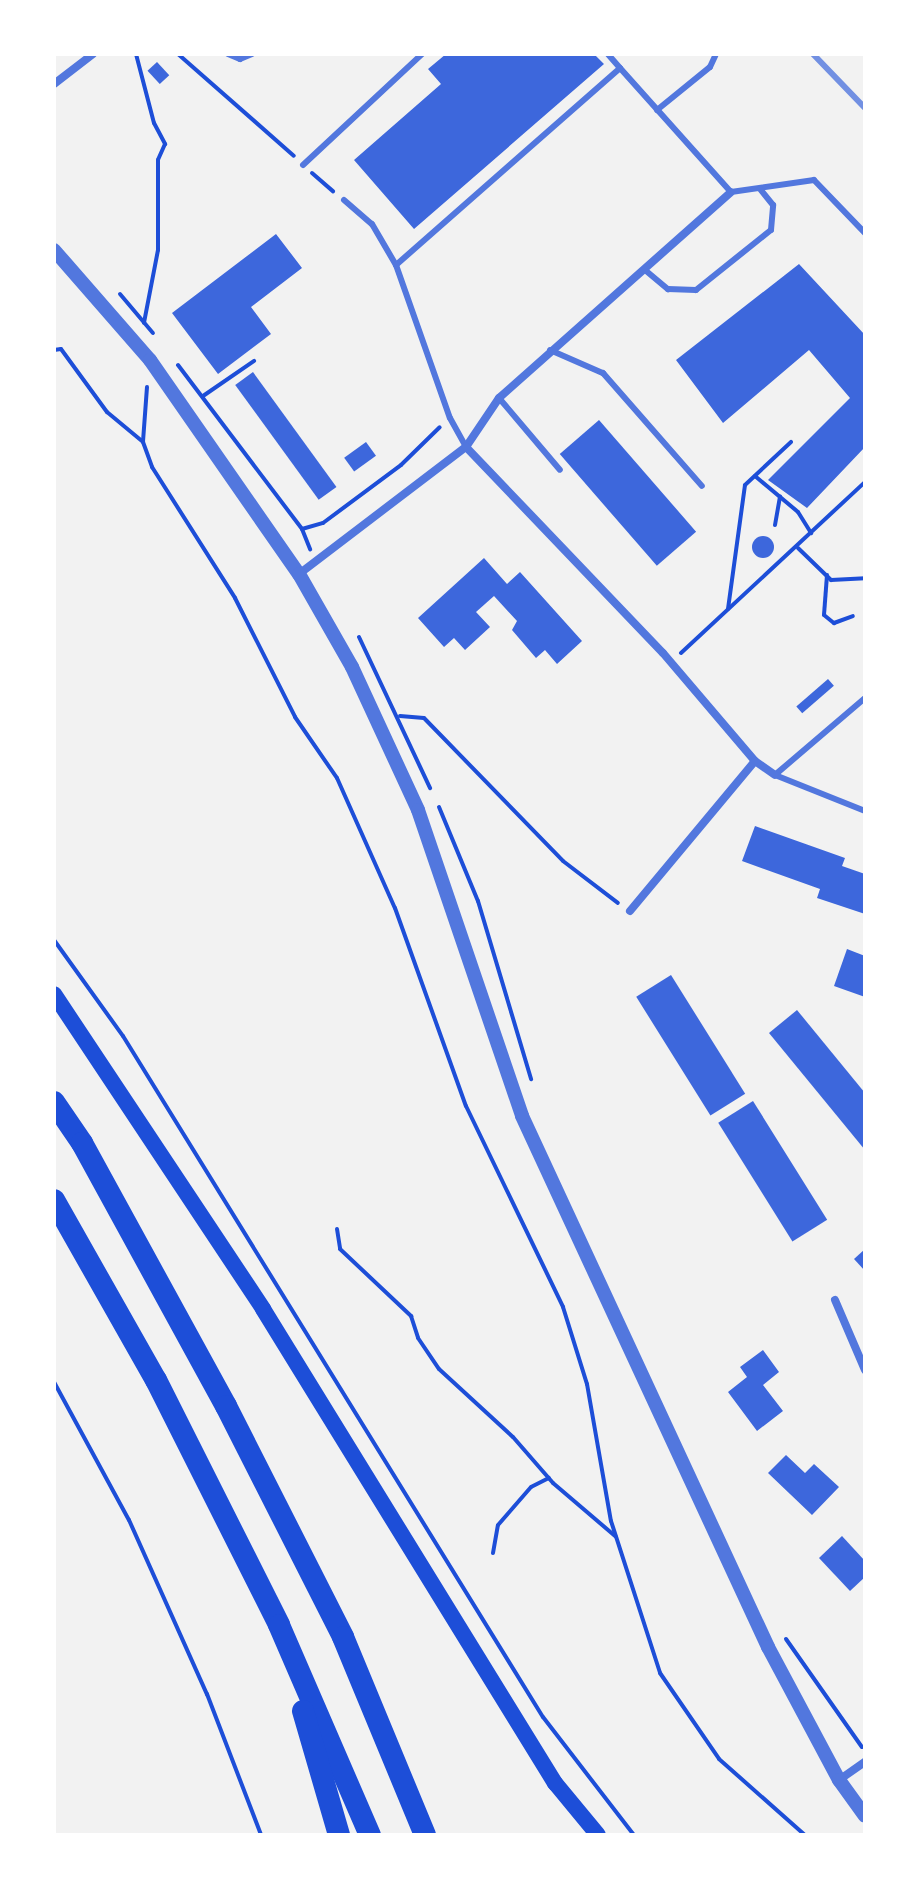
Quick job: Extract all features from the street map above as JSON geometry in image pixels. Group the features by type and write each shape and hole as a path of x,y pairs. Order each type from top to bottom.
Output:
{"highway":[{"path":"54,1102 82,1143 226,1406 343,1637 425,1835"},
{"path":"54,1200 156,1380 279,1625 370,1835"},
{"path":"279,1625 339,1835"}],"main road":[{"path":"54,994 263,1309 555,1783 598,1835"}],"street":[{"path":"54,84 93,54"},
{"path":"299,574 466,447 499,398 731,192"},
{"path":"54,250 150,360 299,574 352,667 418,810 522,1116 768,1647 839,1780 865,1816"},
{"path":"466,447 671,663 755,761 775,775"},
{"path":"630,911 755,761"},
{"path":"835,1300 865,1370"},
{"path":"839,1780 865,1762"}],"lane":[{"path":"228,54 240,59 252,54"},
{"path":"303,165 422,54"},
{"path":"608,54 731,192 814,180 865,233"},
{"path":"657,110 710,67 716,54"},
{"path":"396,265 620,68"},
{"path":"645,270 668,289 696,290 771,230 773,205 760,189"},
{"path":"344,200 372,224 396,265 450,418 466,447"},
{"path":"550,350 603,373 702,486"},
{"path":"499,398 560,470"},
{"path":"865,698 775,775 865,811"}],"path":[{"path":"136,54 154,123 165,144 158,160 158,250 143,318 150,360 143,442"},
{"path":"178,54 344,200"},
{"path":"54,350 61,349 107,412 143,442 167,493 235,598 295,717 337,778 380,872 466,1106 563,1307 587,1384 616,1537 660,1673 698,1734 742,1783 805,1835"},
{"path":"203,396 254,361"},
{"path":"302,529 323,523 401,465 450,418"},
{"path":"728,612 745,485 791,442"},
{"path":"755,476 798,512 811,533"},
{"path":"671,663 798,548 865,482"},
{"path":"775,525 780,496"},
{"path":"798,548 827,575 847,582 865,578"},
{"path":"827,575 824,615 834,623 853,616"},
{"path":"400,716 424,718 563,861 630,911"},
{"path":"54,940 123,1036 543,1717 634,1835"},
{"path":"337,1229 340,1249 411,1316 418,1338 439,1369 549,1478 616,1537"},
{"path":"54,1382 129,1520 207,1694 261,1835"},
{"path":"493,1553 498,1525 531,1487 549,1478"}],"building":[{"path":"446,54 594,54 604,64 414,229 354,160 441,84 428,69"},
{"path":"157,62 169,75 160,84 147,71"},
{"path":"276,234 302,268 251,307 271,334 218,374 172,313"},
{"path":"799,264 865,335 865,447 807,508 768,480 850,398 809,350 723,423 676,360"},
{"path":"253,372 336,487 319,500 235,385"},
{"path":"599,420 696,532 657,566 560,454"},
{"path":"366,442 376,456 354,472 344,458"},
{"path":"763,536 771,539 774,547 771,555 763,558 755,555 752,547 755,539"},
{"path":"484,558 507,584 520,572 582,641 557,664 545,650 536,658 512,630 517,621 494,596 476,612 490,627 465,650 454,638 444,647 418,618"},
{"path":"828,679 834,686 802,713 796,707"},
{"path":"755,826 845,858 842,866 865,874 865,914 817,898 820,889 742,861"},
{"path":"847,949 865,956 865,997 834,986"},
{"path":"671,975 745,1094 710,1115 636,997"},
{"path":"797,1010 865,1093 865,1150 769,1033"},
{"path":"753,1101 827,1220 792,1241 718,1123"},
{"path":"865,1249 865,1271 854,1259"},
{"path":"763,1350 779,1372 763,1385 783,1411 757,1431 728,1392 747,1377 740,1367"},
{"path":"786,1455 805,1473 814,1464 839,1487 812,1515 768,1473"},
{"path":"842,1536 865,1561 865,1577 850,1591 819,1558"}],"railway":[{"path":"813,54 865,108"}]}
